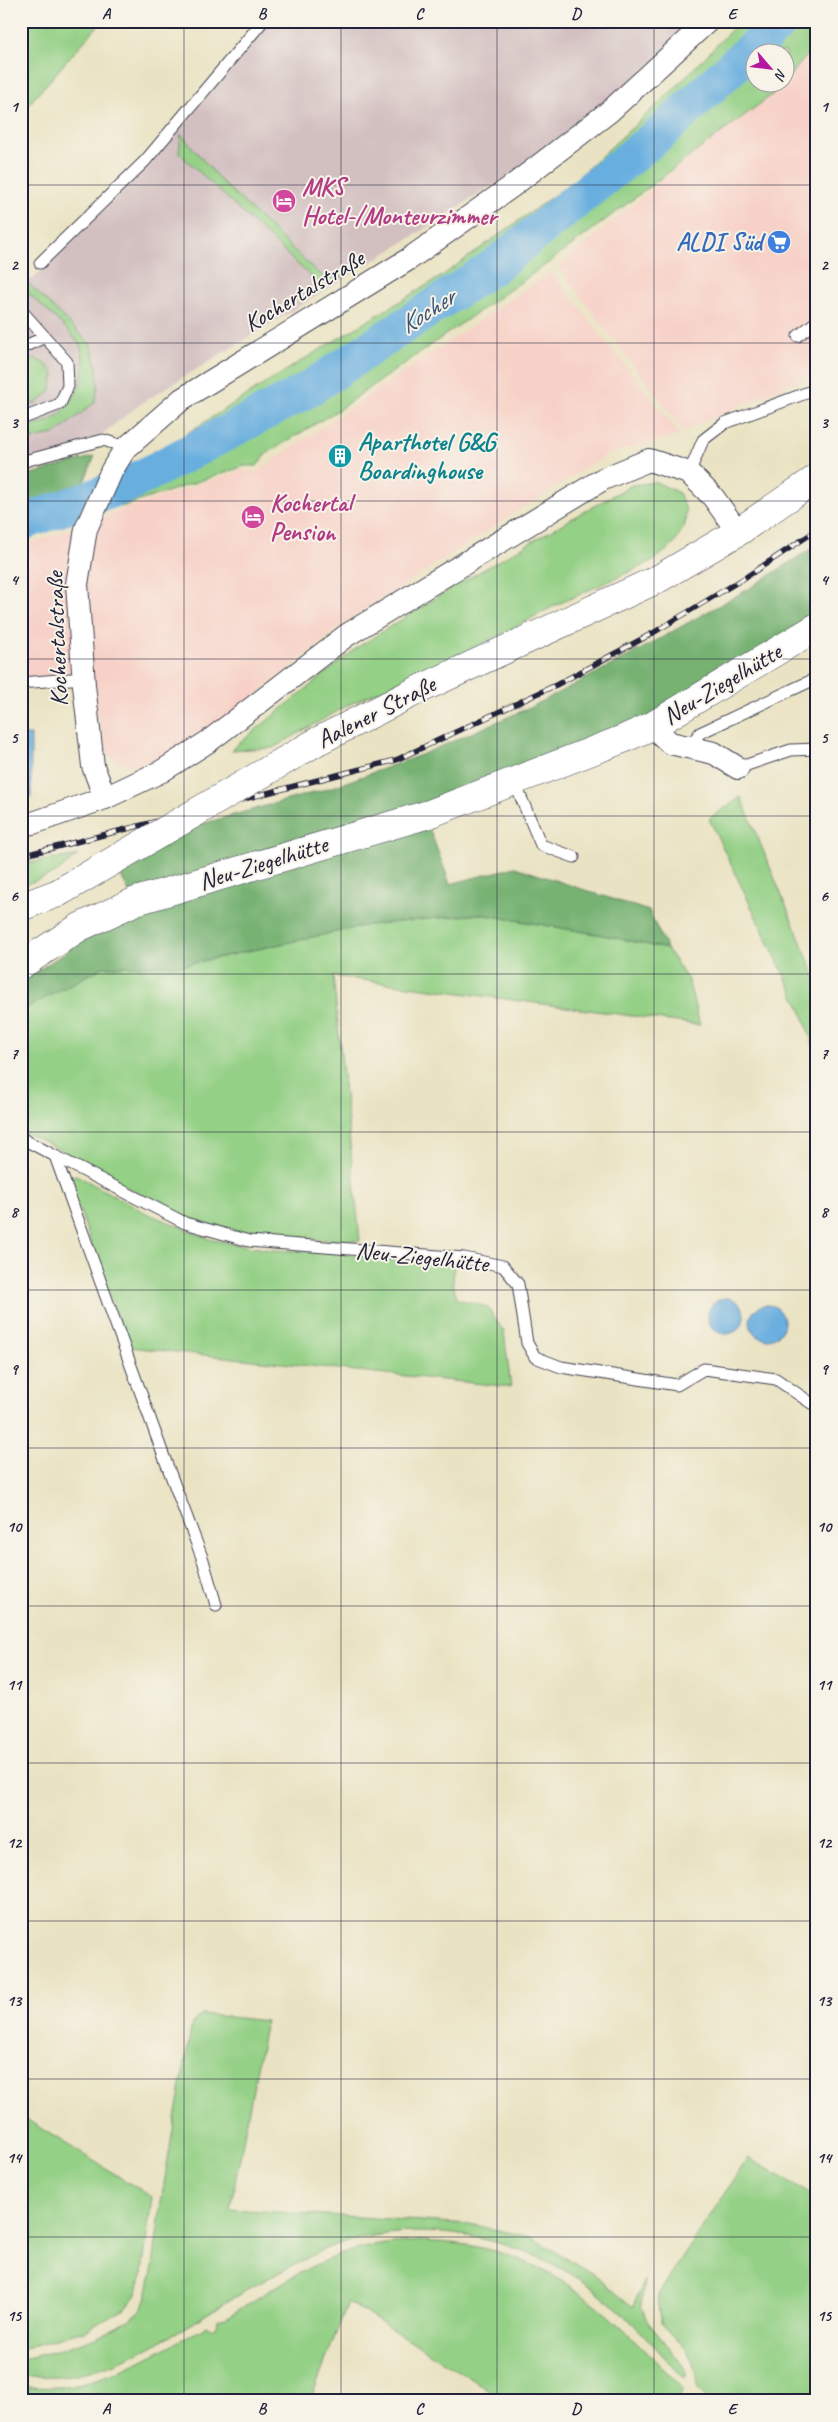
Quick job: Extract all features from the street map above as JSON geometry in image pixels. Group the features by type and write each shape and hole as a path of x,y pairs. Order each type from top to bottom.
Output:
{"street":[{"name":"Kochertalstraße","path":"105,798 92,766 83,678 77,584 86,529 112,470 125,450 182,399 410,259 511,187 610,111 708,21"},
{"path":"21,825 33,823 105,798 162,771 209,741 347,635 603,479 649,460 689,473 713,496 738,532"},
{"name":"Aalener Straße","path":"21,907 58,892 318,741 418,690 658,579 738,532 817,478"},
{"name":"Neu-Ziegelhütte","path":"21,966 80,927 136,901 429,814 652,726 817,627"},
{"name":"Neu-Ziegelhütte","path":"652,726 670,743 714,753 738,768"}],"lane":[{"path":"40,263 145,161 262,21"},
{"path":"21,310 67,362 68,386 60,404 21,419"},
{"path":"798,336 817,321"},
{"path":"21,348 45,337"},
{"path":"689,473 703,440 725,423 817,389"},
{"path":"21,462 103,440 116,444 125,450"},
{"path":"21,683 83,678"},
{"name":"Neu-Ziegelhütte","path":"688,747 700,733 817,678"},
{"name":"Neu-Ziegelhütte","path":"738,768 791,750 817,749"},
{"path":"514,781 541,845 574,857"},
{"name":"Neu-Ziegelhütte","path":"21,1138 185,1223 218,1234 249,1241 464,1258 503,1266 518,1284 528,1344 535,1357 561,1366 678,1385 704,1369 776,1380 811,1403 817,1404"},
{"path":"55,1156 164,1458 204,1560 216,1606"}],"shaded area":[{"path":"267,21 696,21 606,105 528,163 402,243 143,402 68,461 21,474 21,274 32,280 150,164"},
{"path":"817,34 817,372 684,431 558,267 767,92 796,92 796,58"},
{"path":"551,272 681,435 607,454 350,619 206,735 159,758 133,766 117,762 106,750 89,675 21,679 21,547 121,510 243,470 256,472"}],"green space":[{"path":"21,21 102,21 21,113"},
{"path":"740,21 817,21 817,44 796,68 796,42 746,42 746,92 775,92 773,94 548,263 338,410 266,454 257,466 245,466 121,507 126,492 159,451 301,361 442,276 575,180 671,92"},
{"path":"181,134 221,181 317,272 328,279 358,263 358,267 323,288 179,153"},
{"path":"21,276 91,345 97,366 98,386 95,402 57,433 21,443 21,428 51,420 69,404 80,385 83,364 82,354 76,339 21,287"},
{"path":"34,358 46,364 54,374 50,392 35,404 21,397 21,362"},
{"path":"95,456 68,519 21,536 21,477"},
{"path":"656,482 679,493 686,510 685,525 674,544 653,561 554,606 491,640 350,704 273,748 231,750 358,647 455,586 583,512 632,485"},
{"path":"817,545 817,618 647,720 425,806 131,896 118,870 187,828 330,788 421,755 531,707 627,657 750,588"},
{"path":"741,797 817,981 817,1056 801,1010 709,819"},
{"path":"427,822 450,884 515,867 649,911 667,949 602,935 480,914 368,925 184,965 103,967 21,1011 21,982 82,941 141,914"},
{"path":"78,855 56,873 21,886 21,864"},
{"path":"480,914 602,935 667,949 688,980 700,1025 333,976 360,1241 259,1236 220,1229 201,1223 155,1202 44,1141 21,1131 21,1011 103,967 184,965 368,925"},
{"path":"76,1175 144,1212 212,1240 271,1250 328,1252 454,1264 453,1284 457,1299 487,1307 504,1332 511,1387 128,1347 68,1178"},
{"path":"202,2014 266,2021 230,2209 469,2224 531,2237 593,2274 633,2307 644,2280 641,2305 647,2321 685,2368 685,2379 622,2313 599,2293 570,2273 538,2257 505,2245 471,2237 435,2232 365,2237 327,2248 255,2285 136,2354 92,2371 70,2375 21,2376 21,2359 67,2347 101,2335 140,2311 145,2303 152,2274 165,2174 192,2023"},
{"path":"21,2116 152,2197 141,2281 135,2296 125,2309 84,2331 21,2349"},
{"path":"748,2158 817,2197 817,2401 710,2401 698,2389 693,2362 685,2348 661,2323 658,2295"},
{"path":"420,2241 477,2247 509,2256 539,2268 566,2283 615,2322 684,2389 677,2401 506,2401 348,2302 310,2401 21,2401 21,2387 60,2387 99,2378 136,2363 206,2326 211,2329 216,2326 217,2320 225,2318 290,2279 341,2254 389,2243"}],"water":[{"path":"21,735 31,735 31,797 21,797"},
{"path":"726,1298 733,1299 739,1303 743,1309 743,1323 739,1329 733,1333 726,1334 719,1333 713,1329 709,1323 708,1316 709,1309 713,1303 719,1299"},
{"path":"767,1305 779,1310 784,1322 779,1334 767,1339 755,1334 750,1322 755,1310"}],"waterway":[{"name":"Kocher","path":"21,523 129,484 304,392 493,267 662,132 782,21"}],"railway":[{"path":"21,856 396,760 556,685 653,633 746,577 817,530"}],"place":[{"name":"MKS Hotel-/Monteurzimmer","path":"284,201"},
{"name":"ALDI Süd","path":"779,242"},
{"name":"Aparthotel G&G Boardinghouse","path":"340,456"},
{"name":"Kochertal Pension","path":"253,517"}]}
